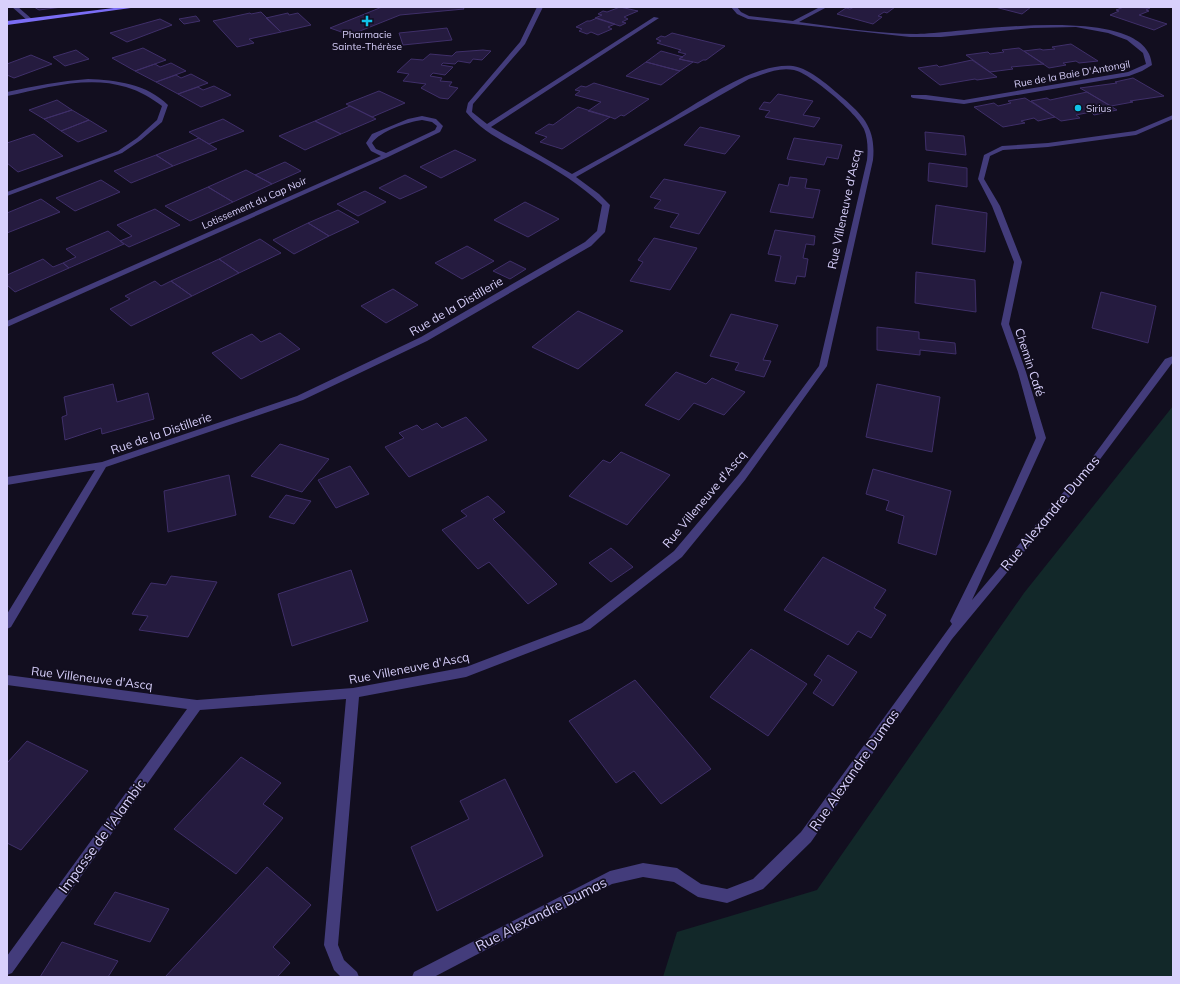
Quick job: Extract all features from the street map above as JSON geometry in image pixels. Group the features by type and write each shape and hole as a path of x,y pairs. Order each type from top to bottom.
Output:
{"main road":[{"path":"7,24 135,7"}],"street":[{"path":"15,7 30,20"},
{"name":"Rue de la Distillerie","path":"7,481 103,465 300,398 424,339 588,244 601,232 605,218 606,205 595,193 486,128 469,112 470,104 523,43 540,7"},
{"name":"Rue de la Baie D'Antongil","path":"734,7 739,13 748,18 917,36 956,34 1022,26 1067,24 1115,32 1134,41 1145,50 1149,57 1149,64 1140,70 1129,74 964,102 930,96 913,96"},
{"path":"794,24 824,7"},
{"path":"486,128 656,18"},
{"name":"Rue Villeneuve d'Ascq","path":"7,680 197,704 353,693 466,672 586,626 678,554 742,477 823,366 870,160 871,144 867,128 858,116 827,88 802,71 788,68 775,69 747,78 572,178"},
{"path":"7,94 77,80 100,81 128,84 152,95 164,105 160,122 139,140 120,152 7,194"},
{"name":"Chemin Café","path":"948,636 995,540 1041,438 1022,372 1005,324 1018,262 996,206 981,179 987,155 1002,148 1048,145 1136,133 1173,117"},
{"name":"Lotissement du Cap Noir","path":"7,324 386,156 438,131 440,126 434,120 422,118 410,120 374,135 369,143 372,150 386,156"},
{"name":"Rue Alexandre Dumas","path":"419,977 610,878 642,870 677,875 698,890 727,896 758,884 806,837 948,636 1092,464 1168,361 1173,358"},
{"path":"7,624 103,465"},
{"path":"352,977 339,965 331,945 353,693"},
{"name":"Impasse de l'Alambic","path":"7,968 197,704"}],"green space":[{"path":"1173,406 1173,977 663,977 677,932 817,890 1024,593"}],"building":[{"path":"34,7 62,7 39,10"},
{"name":"Pharmacie Sainte-Thérèse","path":"382,7 463,7 464,9 400,15 350,35 330,28"},
{"path":"620,7 638,11 624,17 628,19 622,22 626,23 620,26 595,18 602,15 598,14 603,11 607,12"},
{"path":"854,7 895,7 887,13 884,12 878,16 882,17 873,24 837,14 846,8 850,9"},
{"path":"995,7 1031,7 1022,14"},
{"path":"1124,7 1150,8 1146,10 1149,11 1139,15 1167,24 1154,30 1110,15 1119,11 1116,10"},
{"path":"261,12 281,32 249,39 254,43 237,47 213,21 250,13"},
{"path":"288,13 289,15 298,13 311,25 281,32 266,18"},
{"path":"196,16 200,21 184,24 179,19"},
{"path":"597,18 615,24 608,27 612,29 598,35 591,32 587,34 579,31 582,29 576,27 587,21"},
{"path":"160,19 172,25 127,42 110,33"},
{"path":"447,28 452,40 403,45 399,33"},
{"path":"672,33 725,46 706,60 698,63 679,59 686,54 678,52 681,50 657,43 661,41 656,39 661,36 665,37"},
{"path":"1071,44 1098,61 1079,63 1076,61 1063,63 1066,65 1049,68 1024,51 1055,49 1052,47"},
{"path":"143,48 166,60 135,71 112,58"},
{"path":"1019,48 1044,64 1011,67 1013,69 990,72 966,55 988,52 990,54 1004,52 1002,50"},
{"path":"76,50 89,59 65,66 53,57"},
{"path":"483,50 491,51 482,60 473,59 470,63 458,61 455,64 443,63 441,65 453,67 445,75 433,73 430,76 442,78 440,81 452,82 449,86 458,88 448,99 440,98 421,88 426,84 403,81 409,74 397,72 411,59 423,60 430,54 452,56 456,52"},
{"path":"661,51 683,57 679,59 693,62 680,71 646,62"},
{"path":"31,55 52,64 14,78 7,75 7,64"},
{"path":"972,60 997,77 940,85 918,68 937,65 939,67"},
{"path":"646,62 680,71 661,85 626,76"},
{"path":"171,63 186,71 156,82 135,71 155,64 160,67"},
{"path":"191,74 208,83 178,94 156,82 176,75 181,78"},
{"name":"Sirius","path":"1133,78 1164,96 1130,101 1133,102 1111,106 1080,88 1117,83 1115,82"},
{"path":"594,83 649,99 624,116 621,115 615,119 588,111 601,102 575,95 580,91 575,90 581,86 586,87"},
{"path":"214,86 231,95 201,107 178,94 198,87 203,90"},
{"path":"379,91 405,103 372,117 346,104"},
{"name":"Sirius","path":"1087,92 1117,110 1094,115 1091,112 1076,115 1080,118 1061,121 1031,101 1047,98 1050,100"},
{"path":"778,94 813,101 803,115 820,118 814,127 765,117 770,111 759,109 764,102 770,103"},
{"name":"Sirius","path":"1025,98 1055,117 1038,121 1034,118 1021,121 1025,123 1003,127 974,107 994,103 998,106 1011,103 1008,101"},
{"path":"57,100 72,110 44,119 29,110"},
{"path":"350,106 376,119 341,134 315,121"},
{"path":"578,107 610,117 562,149 540,142 547,137 535,133 549,124 553,125"},
{"path":"72,110 89,120 61,131 44,119"},
{"path":"223,119 244,131 209,144 189,132"},
{"path":"89,120 107,131 78,142 61,131"},
{"path":"315,121 341,134 305,150 279,136"},
{"path":"700,127 740,136 725,154 684,145"},
{"path":"925,132 964,136 966,155 926,150"},
{"path":"34,134 63,156 18,172 7,163 7,143"},
{"path":"199,138 217,149 173,166 156,155"},
{"path":"794,138 842,145 838,159 827,157 824,165 787,159"},
{"path":"455,150 476,160 441,178 420,167"},
{"path":"156,155 173,166 131,183 114,171"},
{"path":"285,162 301,171 272,184 255,175"},
{"path":"929,163 967,168 967,187 928,181"},
{"path":"246,170 272,184 233,202 208,187"},
{"path":"405,175 427,187 400,199 379,188"},
{"path":"790,177 807,179 805,188 820,190 813,218 770,212 779,184 788,186"},
{"path":"664,179 726,192 699,234 670,227 679,214 654,208 661,200 650,197"},
{"path":"101,180 120,192 75,211 56,198"},
{"path":"208,187 233,202 190,221 165,206"},
{"path":"365,191 386,202 358,216 337,204"},
{"path":"41,199 60,212 7,233 7,213"},
{"path":"525,202 559,219 528,237 494,220"},
{"path":"936,205 987,213 985,252 932,244"},
{"path":"155,209 180,225 129,247 120,241 132,236 117,225"},
{"path":"338,210 359,222 329,236 308,223"},
{"path":"308,223 329,236 294,254 273,240"},
{"path":"775,230 815,236 814,245 806,244 803,258 808,259 805,277 797,276 795,284 775,281 781,256 768,254"},
{"path":"108,231 124,244 69,268 63,263 76,257 66,249"},
{"path":"654,238 697,248 670,290 630,281 643,262 638,260"},
{"path":"260,239 281,253 239,273 219,259"},
{"path":"467,246 494,261 462,279 435,263"},
{"path":"43,259 53,267 63,263 69,268 15,292 7,285 7,275"},
{"path":"219,259 239,273 192,296 171,281"},
{"path":"510,261 526,269 510,279 493,271"},
{"path":"916,272 975,280 976,312 915,303"},
{"path":"155,281 161,286 171,281 192,296 131,326 110,309 130,299 125,296"},
{"path":"393,289 418,305 386,323 361,306"},
{"path":"1101,292 1156,306 1148,343 1092,328"},
{"path":"578,311 623,331 578,369 532,347"},
{"path":"731,314 778,325 763,360 771,361 764,377 735,370 739,363 710,356"},
{"path":"877,327 919,332 919,339 955,343 956,354 920,350 920,355 877,350"},
{"path":"280,333 300,349 241,379 212,353 252,334 261,342"},
{"path":"676,372 706,384 712,378 745,392 724,415 694,403 679,420 645,405"},
{"path":"113,384 117,402 148,393 154,419 102,434 101,428 65,440 62,417 67,415 64,397"},
{"path":"877,384 940,397 932,452 866,437"},
{"path":"466,417 487,440 409,477 385,447 404,438 399,433 417,425 422,430 437,423 442,428"},
{"path":"280,444 329,459 302,492 251,476"},
{"path":"621,452 670,475 627,525 569,496 603,460 610,463"},
{"path":"350,466 369,494 336,508 318,480"},
{"path":"873,469 951,491 936,555 898,543 904,516 886,510 889,501 866,494"},
{"path":"229,475 236,515 168,532 164,491"},
{"path":"286,495 311,501 294,524 269,517"},
{"path":"488,496 505,512 493,519 557,584 528,604 489,562 478,569 442,530 467,516 461,511"},
{"path":"611,548 633,567 611,582 589,563"},
{"path":"823,557 886,590 874,608 886,615 871,638 858,631 848,645 784,610"},
{"path":"351,570 368,621 292,646 278,594"},
{"path":"171,576 217,582 188,637 139,630 148,616 132,614 151,583 166,585"},
{"path":"751,649 807,684 768,736 710,697"},
{"path":"828,655 857,672 833,706 813,693 822,680 814,675"},
{"path":"635,680 711,769 661,804 634,771 616,783 569,721"},
{"path":"27,741 88,771 21,850 7,843 7,763"},
{"path":"241,757 281,783 263,804 283,818 236,874 174,829"},
{"path":"505,779 543,856 437,911 411,847 469,819 460,801"},
{"path":"267,867 311,905 273,947 290,963 277,977 165,977"},
{"path":"115,892 169,909 150,942 94,924"},
{"path":"62,942 118,961 108,977 40,977"}],"place":[{"name":"Pharmacie Sainte-Thérèse","path":"367,21"},
{"name":"Sirius","path":"1078,108"}]}
